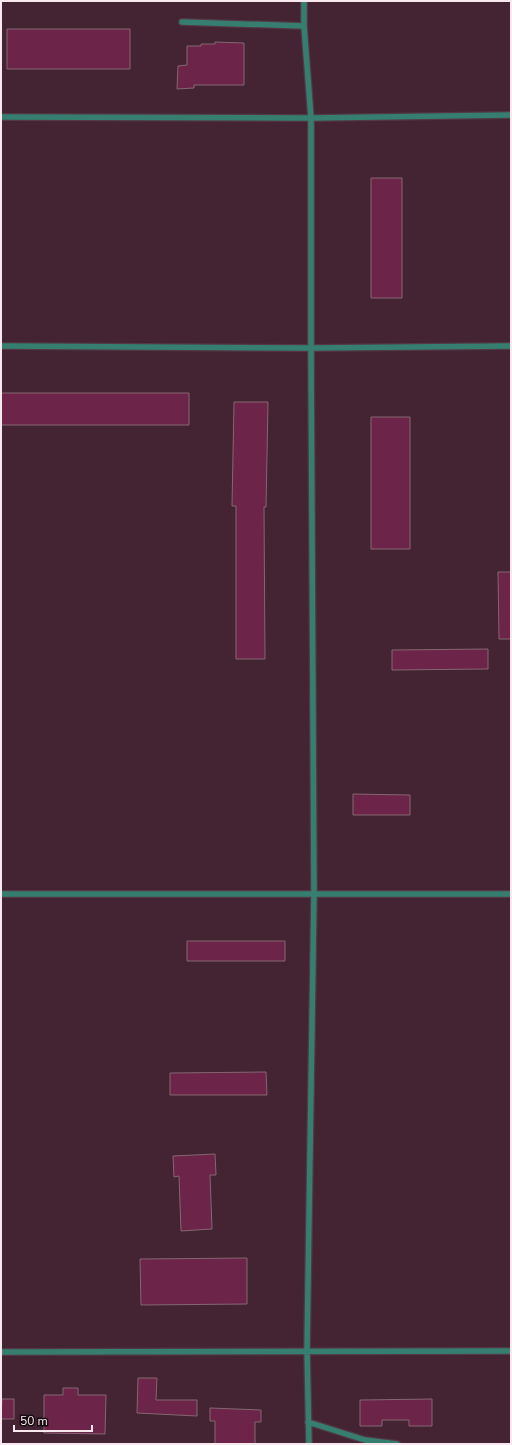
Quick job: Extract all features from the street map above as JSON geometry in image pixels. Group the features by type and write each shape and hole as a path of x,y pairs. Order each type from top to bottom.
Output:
{"lane":[{"path":"304,1 304,26 311,118 310,348 314,894 307,1350 308,1444"},
{"path":"182,22 304,26"},
{"path":"1,116 311,118 511,115"},
{"path":"1,346 310,348 511,346"},
{"path":"1,894 511,894"},
{"path":"1,1352 307,1350 511,1351"},
{"path":"308,1422 365,1440 397,1444"}],"shaded area":[{"path":"1,1 511,1 511,1444 1,1444"}],"building":[{"path":"7,29 130,29 130,69 7,69"},
{"path":"215,42 244,43 244,85 194,85 194,88 177,89 178,66 187,65 187,46 215,44"},
{"path":"371,178 402,178 402,298 371,298"},
{"path":"1,393 189,393 189,425 1,425"},
{"path":"234,402 268,402 266,507 264,507 265,659 236,659 236,506 232,506"},
{"path":"371,417 410,417 410,549 371,549"},
{"path":"498,572 511,572 511,639 499,639"},
{"path":"488,649 488,669 392,670 392,650"},
{"path":"353,794 410,795 410,815 353,815"},
{"path":"187,941 285,941 285,961 187,961"},
{"path":"266,1072 267,1095 170,1095 170,1073"},
{"path":"215,1154 216,1175 210,1175 212,1229 181,1231 179,1176 174,1177 173,1156"},
{"path":"247,1258 247,1304 141,1305 140,1259"},
{"path":"138,1378 157,1378 156,1400 197,1400 197,1416 137,1413"},
{"path":"63,1388 78,1388 78,1395 106,1395 105,1434 44,1433 44,1395 63,1395"},
{"path":"2,1399 14,1399 14,1419 1,1419"},
{"path":"432,1399 432,1426 409,1426 409,1420 382,1420 382,1426 360,1426 360,1400"},
{"path":"210,1408 261,1410 261,1422 255,1422 255,1444 215,1444 215,1421 210,1421"}]}
